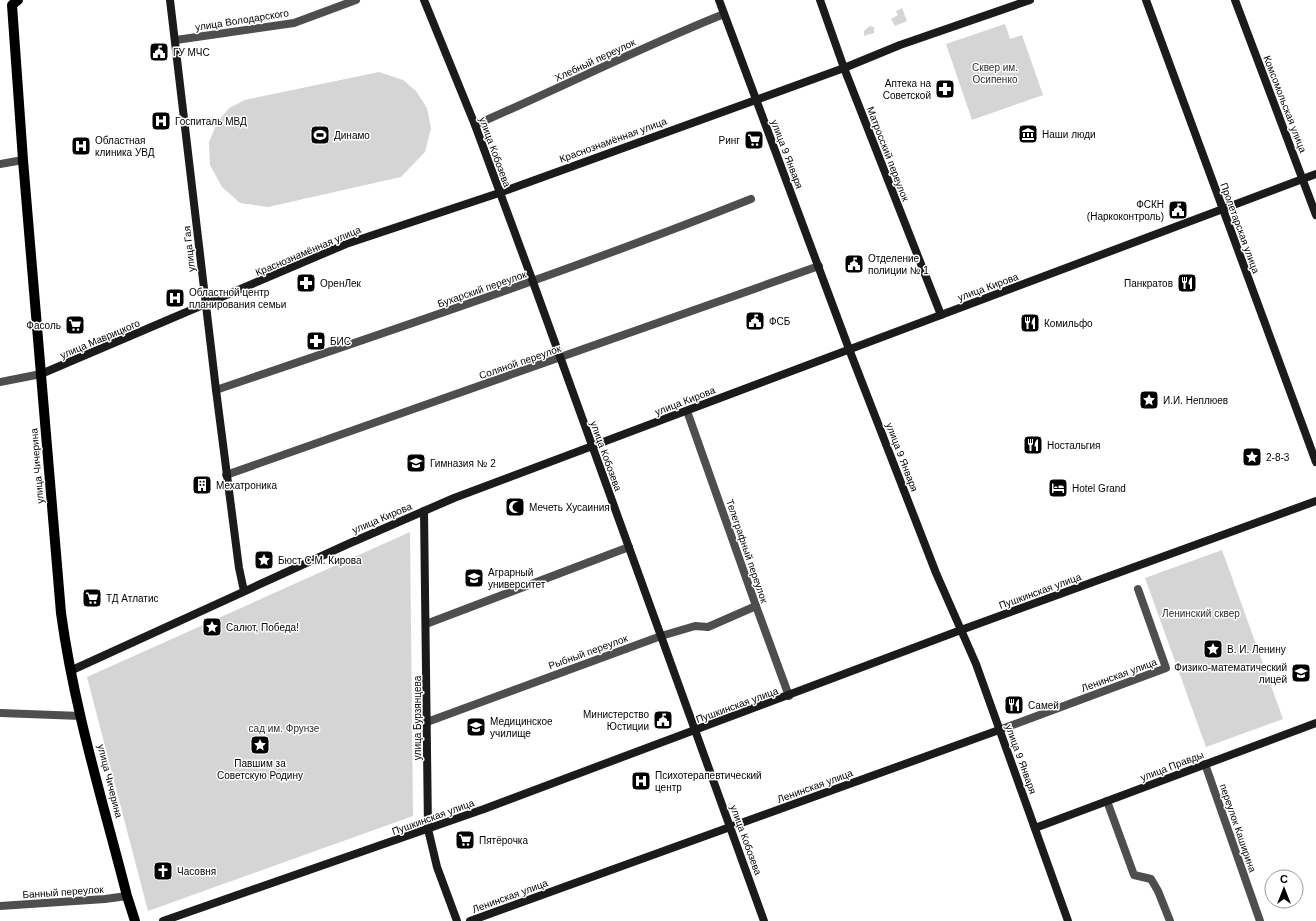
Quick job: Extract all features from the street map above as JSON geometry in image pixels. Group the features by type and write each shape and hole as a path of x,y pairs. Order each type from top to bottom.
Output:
{"main road":[{"name":"улица Гая","path":"170,0 176,40 226,475 244,591"},
{"name":"улица Кобозева","path":"424,0 475,125 533,282 764,921"},
{"name":"улица 9 Января","path":"719,0 849,349 936,573 976,664 1035,828 1066,921"},
{"name":"Матросский переулок","path":"820,0 844,68 941,315"},
{"name":"Краснознамённая улица","path":"206,306 346,244 499,193 1030,0"},
{"name":"Пролетарская улица","path":"1146,0 1316,462"},
{"name":"Комсомольская улица","path":"1235,0 1316,215"},
{"name":"улица Чичерина","path":"14,2 23,160 61,613 70,671 80,716 127,896 135,921"},
{"name":"улица Кирова","path":"70,671 244,591 454,498 1316,174"},
{"name":"улица Маврицкого","path":"41,374 206,306"},
{"name":"Пушкинская улица","path":"163,921 428,829 789,696 961,630 1316,502"},
{"name":"улица Бурзянцева","path":"424,511 428,829 436,867 456,921"},
{"name":"улица Правды","path":"1035,828 1316,723"},
{"name":"Ленинская улица","path":"470,921 1000,730"}],"street":[{"name":"улица Володарского","path":"176,40 294,23 356,0"},
{"name":"Хлебный переулок","path":"475,125 530,102 660,40 724,14"},
{"path":"0,164 23,160"},
{"name":"Бухарский переулок","path":"216,390 533,282 664,234 751,199"},
{"name":"Соляной переулок","path":"226,475 819,266"},
{"name":"улица Маврицкого","path":"0,382 41,374"},
{"name":"Телеграфный переулок","path":"687,411 789,696"},
{"path":"426,624 629,547"},
{"name":"Ленинская улица","path":"1000,730 1166,668 1138,589"},
{"name":"Рыбный переулок","path":"427,722 661,636 695,626 708,627 756,606"},
{"path":"0,713 80,716"},
{"name":"переулок Каширина","path":"1205,764 1260,921"},
{"path":"1107,801 1134,875 1151,879 1158,891 1170,921"},
{"name":"Банный переулок","path":"0,906 105,900 127,896"}],"green space":[{"path":"902,8 907,21 895,26 891,19 898,15 896,11"},
{"name":"Сквер им. Осипенко","path":"1005,24 1010,39 1022,35 1043,95 972,120 946,44"},
{"path":"870,26 874,27 874,33 864,36 864,31"},
{"name":"Динамо","path":"379,72 403,80 416,91 427,108 431,128 425,152 401,177 268,207 240,203 222,187 210,165 209,142 217,123 229,108 245,100"},
{"name":"сад им. Фрунзе","path":"410,532 413,816 148,911 87,677"},
{"name":"Ленинский сквер","path":"1222,550 1283,719 1206,747 1145,578"}],"place":[{"name":"ГУ МЧС","path":"159,52"},
{"name":"Аптека на Советской","path":"945,89"},
{"name":"Госпиталь МВД","path":"161,121"},
{"name":"Наши люди","path":"1028,134"},
{"name":"Динамо","path":"320,135"},
{"name":"Ринг","path":"754,140"},
{"name":"Областная клиника УВД","path":"81,146"},
{"name":"ФСКН (Наркоконтроль)","path":"1178,210"},
{"name":"Отделение полиции № 1","path":"854,264"},
{"name":"ОренЛек","path":"306,283"},
{"name":"Панкратов","path":"1187,283"},
{"name":"Областной центр планирования семьи","path":"175,298"},
{"name":"ФСБ","path":"755,321"},
{"name":"Комильфо","path":"1030,323"},
{"name":"Фасоль","path":"75,325"},
{"name":"БИС","path":"316,341"},
{"name":"И.И. Неплюев","path":"1149,400"},
{"name":"Ностальгия","path":"1033,445"},
{"name":"2-8-3","path":"1252,457"},
{"name":"Гимназия № 2","path":"416,463"},
{"name":"Мехатроника","path":"202,485"},
{"name":"Hotel Grand","path":"1058,488"},
{"name":"Мечеть Хусаиния","path":"515,507"},
{"name":"Бюст С.М. Кирова","path":"264,560"},
{"name":"Аграрный университет","path":"474,578"},
{"name":"ТД Атлатис","path":"92,598"},
{"name":"Салют, Победа!","path":"212,627"},
{"name":"В. И. Ленину","path":"1213,649"},
{"name":"Физико-математический лицей","path":"1301,673"},
{"name":"Самей","path":"1014,705"},
{"name":"Министерство Юстиции","path":"663,720"},
{"name":"Медицинское училище","path":"476,727"},
{"name":"Павшим за Советскую Родину","path":"260,745"},
{"name":"Психотерапевтический центр","path":"641,781"},
{"name":"Пятёрочка","path":"465,840"},
{"name":"Часовня","path":"163,871"}]}
